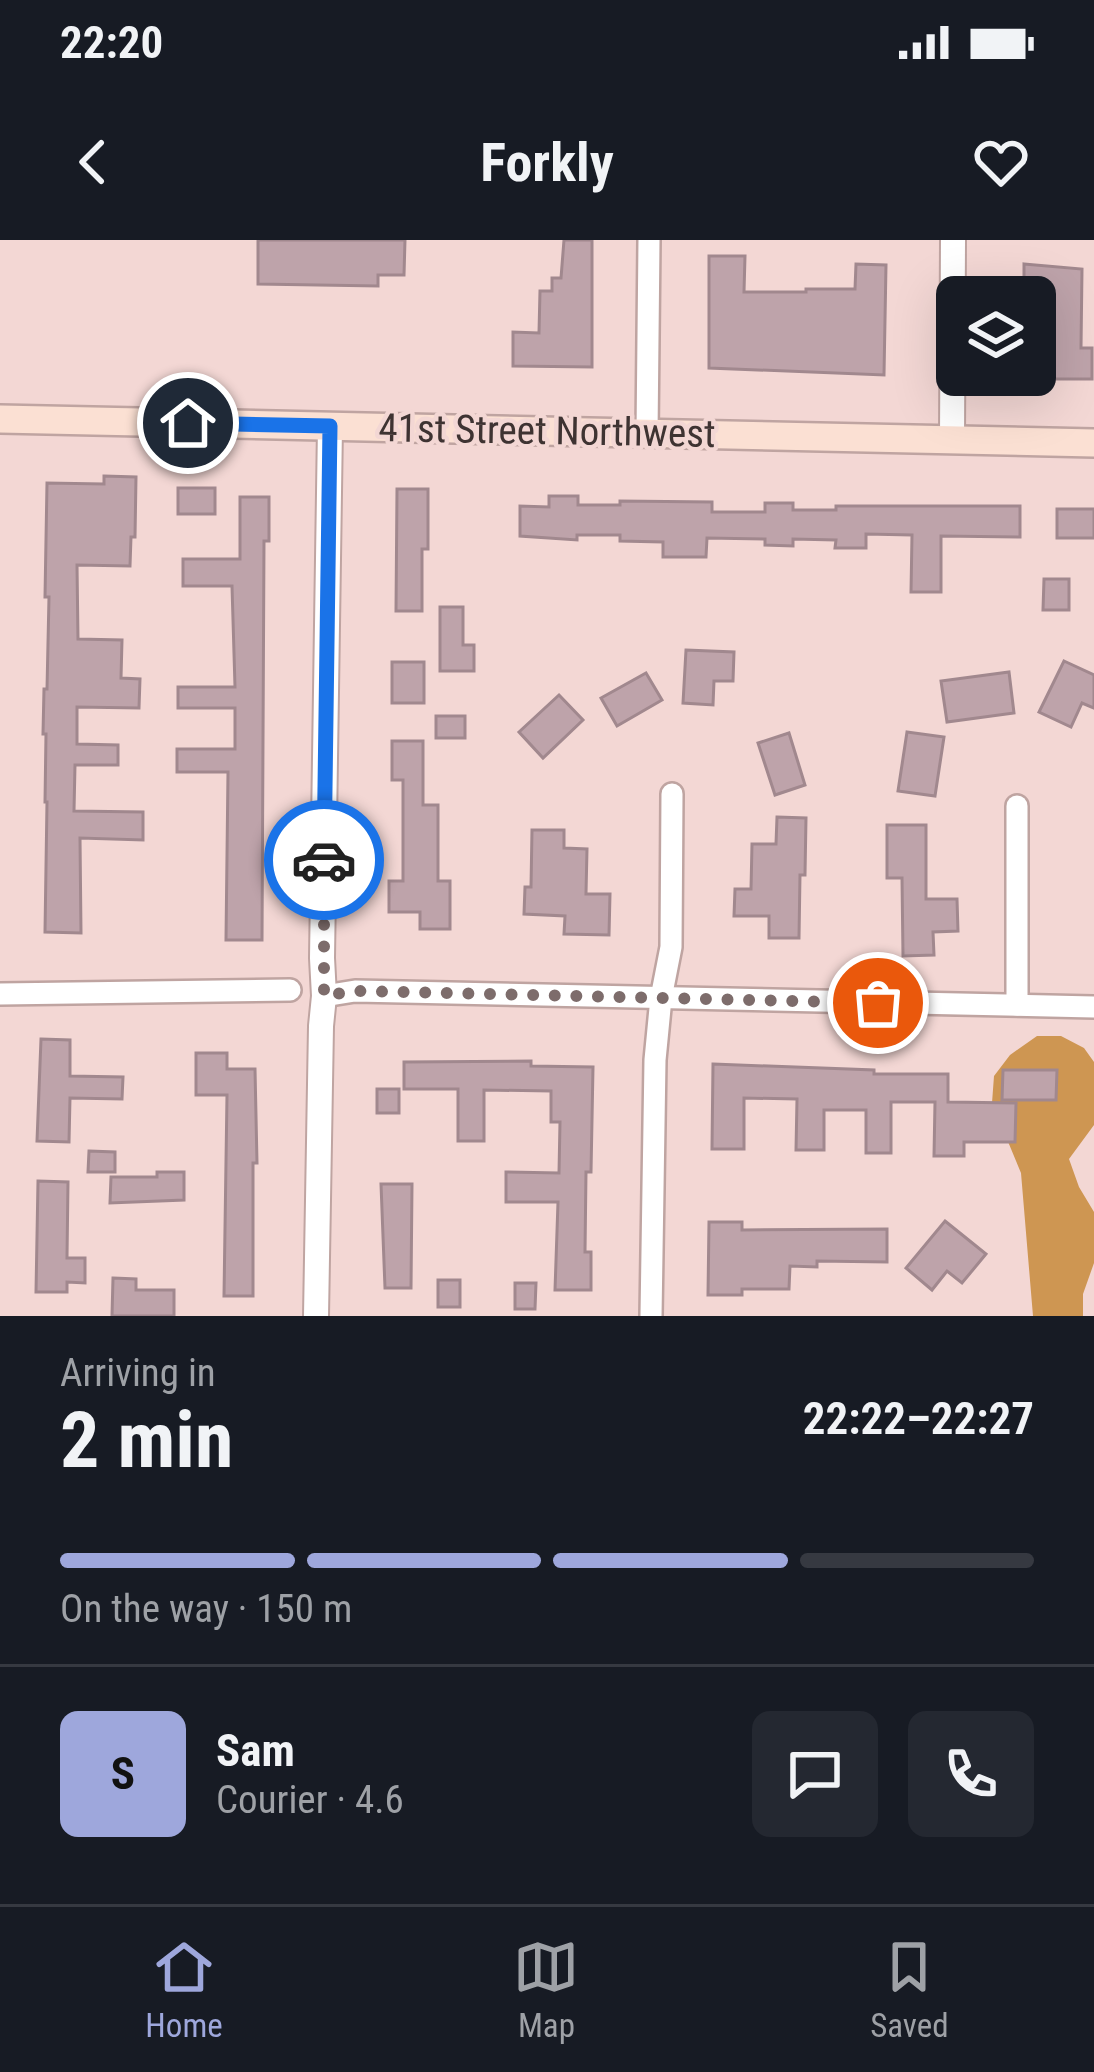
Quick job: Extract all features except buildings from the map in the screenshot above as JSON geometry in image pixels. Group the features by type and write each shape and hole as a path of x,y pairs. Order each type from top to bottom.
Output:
{"main road":[{"name":"41st Street Northwest","path":"0,419 1094,442"}],"street":[{"path":"647,434 649,240"},
{"path":"952,440 953,240"},
{"path":"316,1316 330,426"},
{"path":"651,1316 655,1060 671,947 672,794"},
{"path":"1017,806 1017,1005"},
{"path":"0,994 290,991"},
{"path":"324,996 355,991 1094,1007"}],"shaded area":[{"path":"1037,1036 1061,1036 1084,1048 1094,1062 1094,1125 1069,1159 1094,1212 1094,1263 1083,1294 1083,1316 1033,1316 1021,1173 992,1103 994,1076 1010,1055"}],"way so far":[{"path":"324,860 324,996 355,991 878,1003"}],"route":[{"path":"188,423 330,426 324,860"}]}
